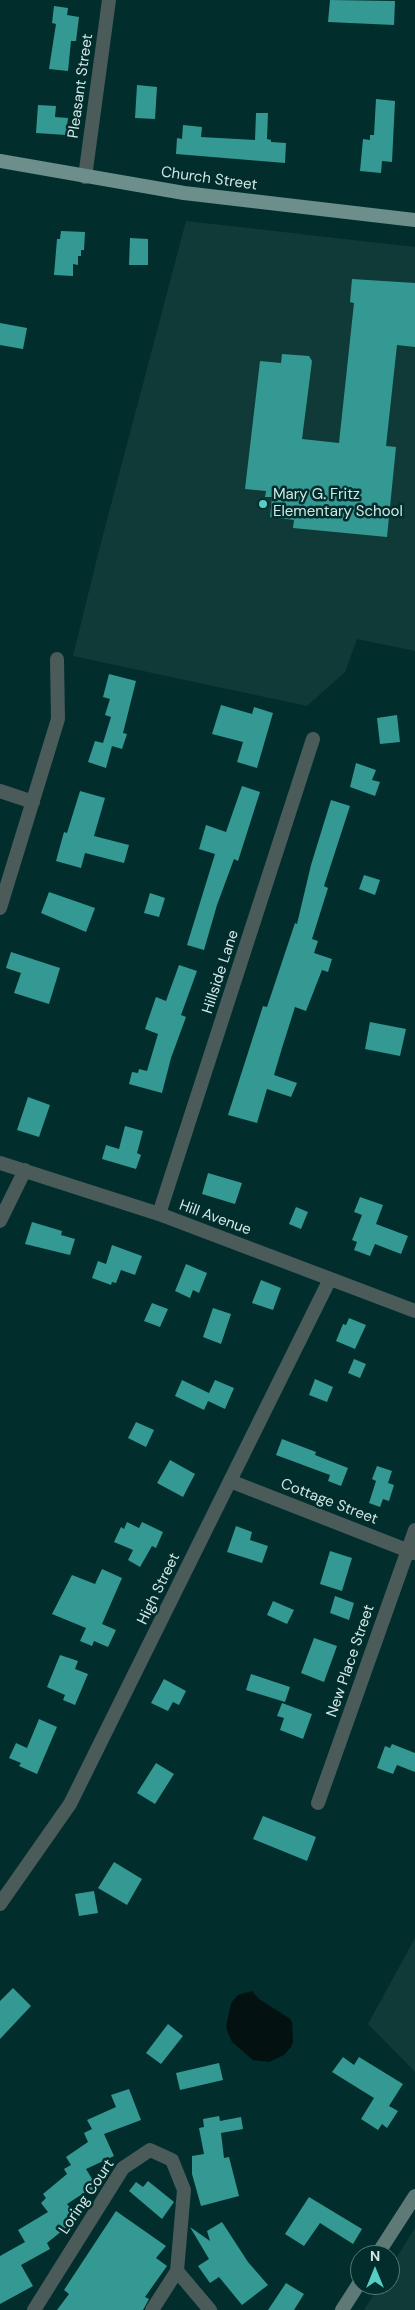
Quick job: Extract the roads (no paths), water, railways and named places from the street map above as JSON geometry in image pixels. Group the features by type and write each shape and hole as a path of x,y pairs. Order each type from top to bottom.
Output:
{"main road":[{"name":"Church Street","path":"0,161 184,193 415,220"},
{"path":"383,2245 415,2196"},
{"path":"342,2310 352,2295"}],"street":[{"name":"Pleasant Street","path":"85,177 109,0"},
{"path":"0,908 58,719 57,659"},
{"name":"Hillside Lane","path":"159,1214 313,739"},
{"path":"0,790 33,802"},
{"name":"Hill Avenue","path":"0,1163 159,1214 415,1311"},
{"path":"0,1221 25,1170"},
{"name":"High Street","path":"0,1904 70,1804 330,1279"},
{"name":"Cottage Street","path":"230,1481 411,1552"},
{"name":"New Place Street","path":"318,1803 411,1552 415,1530"},
{"name":"Loring Court","path":"34,2310 123,2168 150,2150 172,2160 184,2190 177,2271 152,2310"},
{"path":"177,2271 210,2310"}],"place":[{"name":"Mary G. Fritz Elementary School","path":"263,504"}]}
